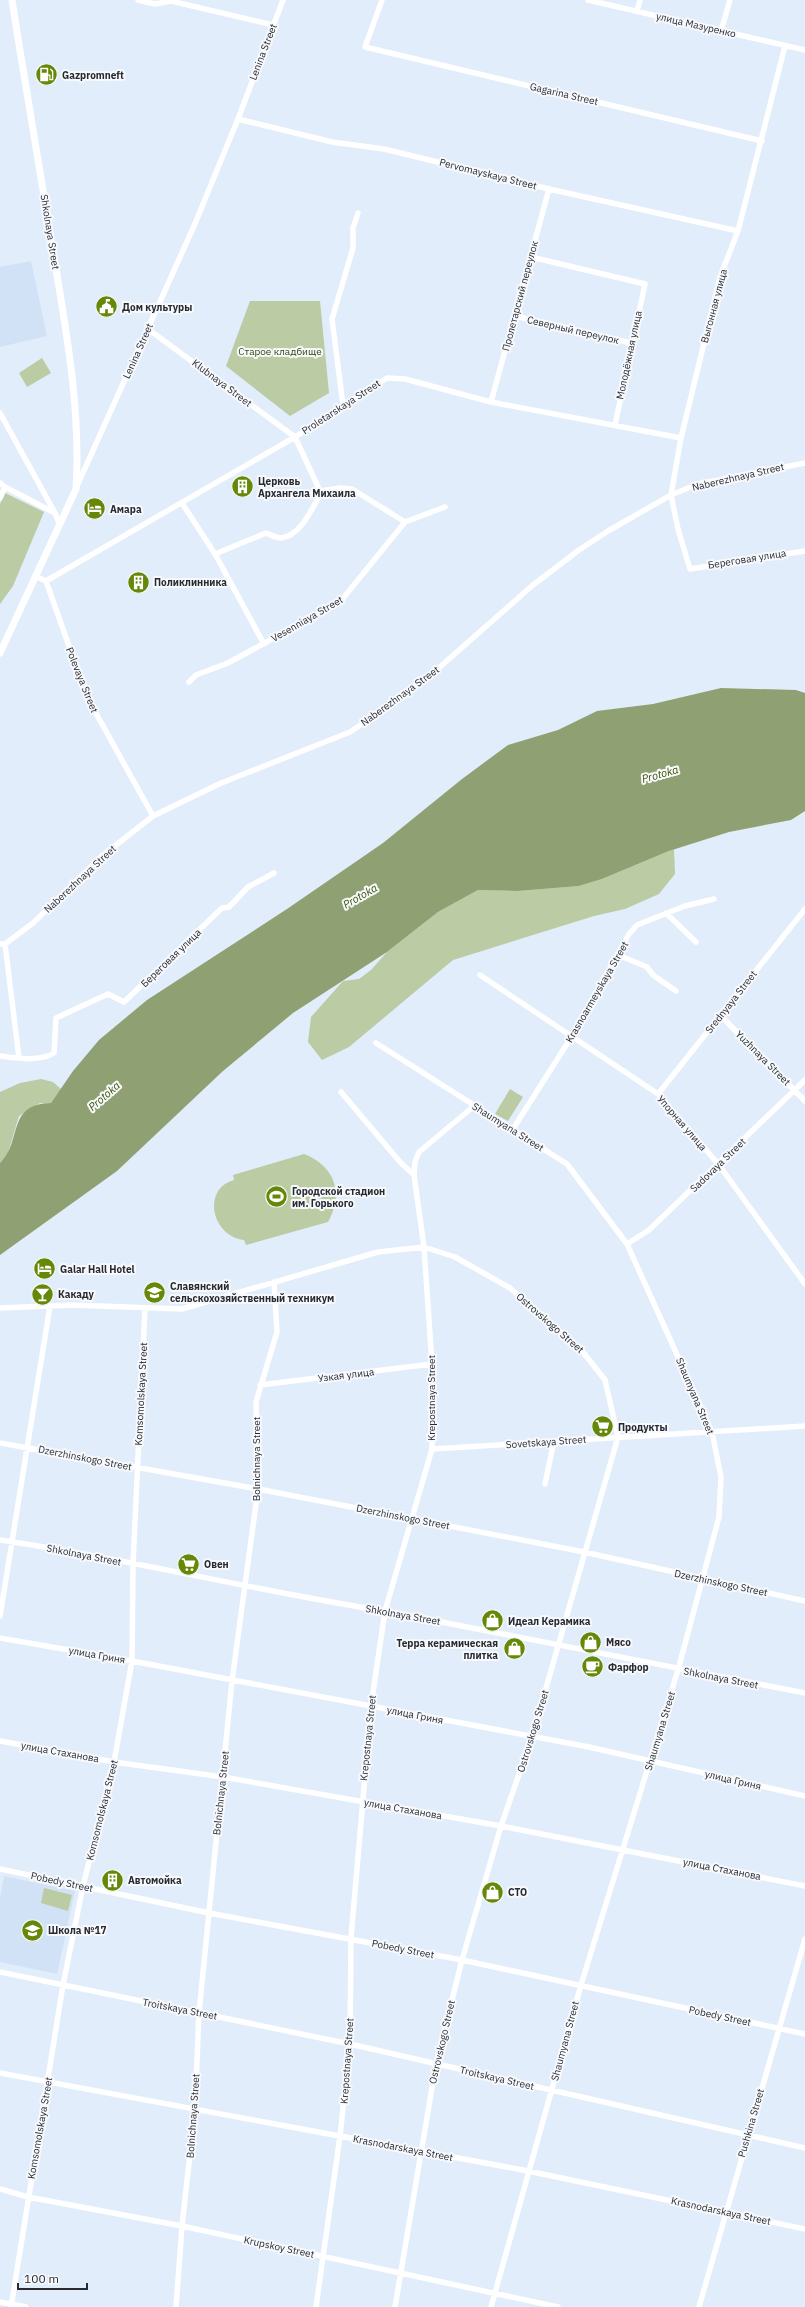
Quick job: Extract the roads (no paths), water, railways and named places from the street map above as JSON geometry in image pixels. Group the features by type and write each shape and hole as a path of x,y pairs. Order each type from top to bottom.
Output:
{"main road":[{"name":"Shkolnaya Street","path":"12,0 66,334 75,401 77,466 76,489"},
{"name":"Lenina Street","path":"0,653 2,643 76,489"}],"street":[{"path":"138,0 155,4 171,1 273,25"},
{"name":"Lenina Street","path":"76,489 194,226 238,119 283,0"},
{"name":"Gagarina Street","path":"382,0 365,47 762,141"},
{"name":"улица Мазуренко","path":"588,0 805,50"},
{"path":"637,11 640,0"},
{"path":"721,31 730,0"},
{"name":"Выгонная улица","path":"690,569 678,529 671,495 681,438 720,276 738,231 785,46"},
{"name":"Pervomayskaya Street","path":"238,119 332,142 384,149 549,189 738,231"},
{"name":"Пролетарский переулок","path":"491,402 549,189"},
{"path":"343,405 332,319 353,248 352,232 358,214"},
{"name":"Молодёжная улица","path":"531,257 645,284 630,343 615,425"},
{"name":"Северный переулок","path":"515,316 630,343"},
{"name":"Klubnaya Street","path":"148,329 295,437"},
{"name":"Proletarskaya Street","path":"46,581 295,437 387,378 405,379 491,402 681,438"},
{"path":"0,413 55,513 59,523"},
{"path":"214,554 266,534 280,538 291,535 308,514 321,493 295,437"},
{"name":"Naberezhnaya Street","path":"2,944 33,923 102,856 153,816 226,781 350,732 384,709 433,673 533,585 579,550 671,495 698,484 805,463"},
{"path":"77,466 85,470"},
{"path":"0,498 2,485 55,513"},
{"path":"320,491 340,488 352,489 405,522 445,507"},
{"path":"182,503 214,554 264,644"},
{"name":"Vesenniaya Street","path":"189,682 196,675 228,663 340,602 405,522"},
{"name":"Береговая улица","path":"690,569 805,551"},
{"path":"35,576 46,581"},
{"name":"Polevaya Street","path":"46,581 87,697 153,816"},
{"name":"Береговая улица","path":"19,1058 48,1056 54,1053 56,1018 108,994 124,1002 222,908 229,907 248,888 274,873"},
{"name":"Krasnoarmeyskaya Street","path":"513,1129 572,1036 629,934 637,925 685,906 714,899"},
{"name":"Srednyaya Street","path":"658,1094 805,909"},
{"path":"666,914 696,942"},
{"path":"0,1056 19,1058 2,944"},
{"path":"618,955 647,968 653,975 676,991"},
{"name":"Упорная улица","path":"480,975 658,1094 719,1165 805,1284"},
{"name":"Yuzhnaya Street","path":"720,1015 805,1101"},
{"name":"Shaumyana Street","path":"376,1043 567,1164 627,1244 712,1432 721,1477 719,1517 678,1670 651,1762 622,1849 581,1985 491,2307"},
{"name":"Sadovaya Street","path":"627,1244 649,1230 719,1165 805,1080"},
{"path":"341,1092 400,1162 414,1175"},
{"name":"Krepostnaya Street","path":"316,2307 340,2136 350,2044 351,1938 371,1706 385,1612 432,1449 432,1364 424,1247 414,1175 415,1162 419,1152 474,1106"},
{"path":"0,1308 72,1305 182,1309 378,1252 424,1247"},
{"name":"Ostrovskogo Street","path":"395,2307 402,2274 436,2064 462,1960 501,1826 532,1737 618,1437 605,1380 583,1352 510,1288 455,1257 424,1247"},
{"name":"Bolnichnaya Street","path":"176,2307 182,2226 195,2109 199,2013 232,1681 258,1489 256,1402 277,1332 274,1282"},
{"path":"0,1616 11,1541 29,1447 50,1306"},
{"name":"Komsomolskaya Street","path":"12,2306 28,2197 63,1985 83,1886 114,1762 132,1660 133,1564 139,1469 145,1308"},
{"name":"Узкая улица","path":"260,1385 432,1364"},
{"name":"Sovetskaya Street","path":"432,1449 805,1426"},
{"path":"545,1484 554,1442"},
{"name":"Dzerzhinskogo Street","path":"0,1443 258,1489 584,1552 805,1601"},
{"name":"Shkolnaya Street","path":"0,1540 246,1585 321,1601 559,1645 678,1670 805,1693"},
{"name":"улица Гриня","path":"0,1638 132,1660 232,1681 532,1737 805,1796"},
{"name":"улица Стаханова","path":"0,1741 114,1762 223,1777 501,1826 805,1886"},
{"name":"Pobedy Street","path":"0,1868 209,1913 351,1938 462,1960 805,2034"},
{"name":"Pushkina Street","path":"699,2307 747,2135 805,1939"},
{"name":"Troitskaya Street","path":"0,1972 350,2044 805,2148"},
{"name":"Krasnodarskaya Street","path":"0,2073 528,2171 805,2228"},
{"name":"Krupskoy Street","path":"0,2189 28,2197 182,2226 558,2307"},
{"path":"0,2302 12,2306 26,2307"}],"water":[{"name":"Protoka","path":"721,688 796,690 805,693 805,811 791,820 729,832 669,851 602,879 579,886 518,891 478,890 438,912 387,952 293,1013 223,1071 117,1171 0,1255 0,1163 7,1154 21,1117 27,1110 37,1105 51,1103 73,1071 99,1040 147,1000 287,909 383,843 462,779 508,745 558,730 597,711 653,704"}],"place":[{"name":"Gazpromneft","path":"46,75"},
{"name":"Дом культуры","path":"106,307"},
{"name":"Церковь Архангела Михаила","path":"242,487"},
{"name":"Амара","path":"94,509"},
{"name":"Поликлинника","path":"139,582"},
{"name":"Городской cтадион им. Горького","path":"276,1197"},
{"name":"Galar Hall Hotel","path":"45,1269"},
{"name":"Славянский сельскохозяйственный техникум","path":"155,1292"},
{"name":"Какаду","path":"43,1294"},
{"name":"Продукты","path":"602,1427"},
{"name":"Овен","path":"189,1564"},
{"name":"Идеал Керамика","path":"492,1621"},
{"name":"Мясо","path":"591,1642"},
{"name":"Терра керамическая плитка","path":"514,1649"},
{"name":"Фарфор","path":"592,1667"},
{"name":"Автомойка","path":"113,1880"},
{"name":"СТО","path":"493,1892"},
{"name":"Школа №17","path":"33,1930"}],"park label":[{"name":"Старое кладбище","path":"280,351"}]}
